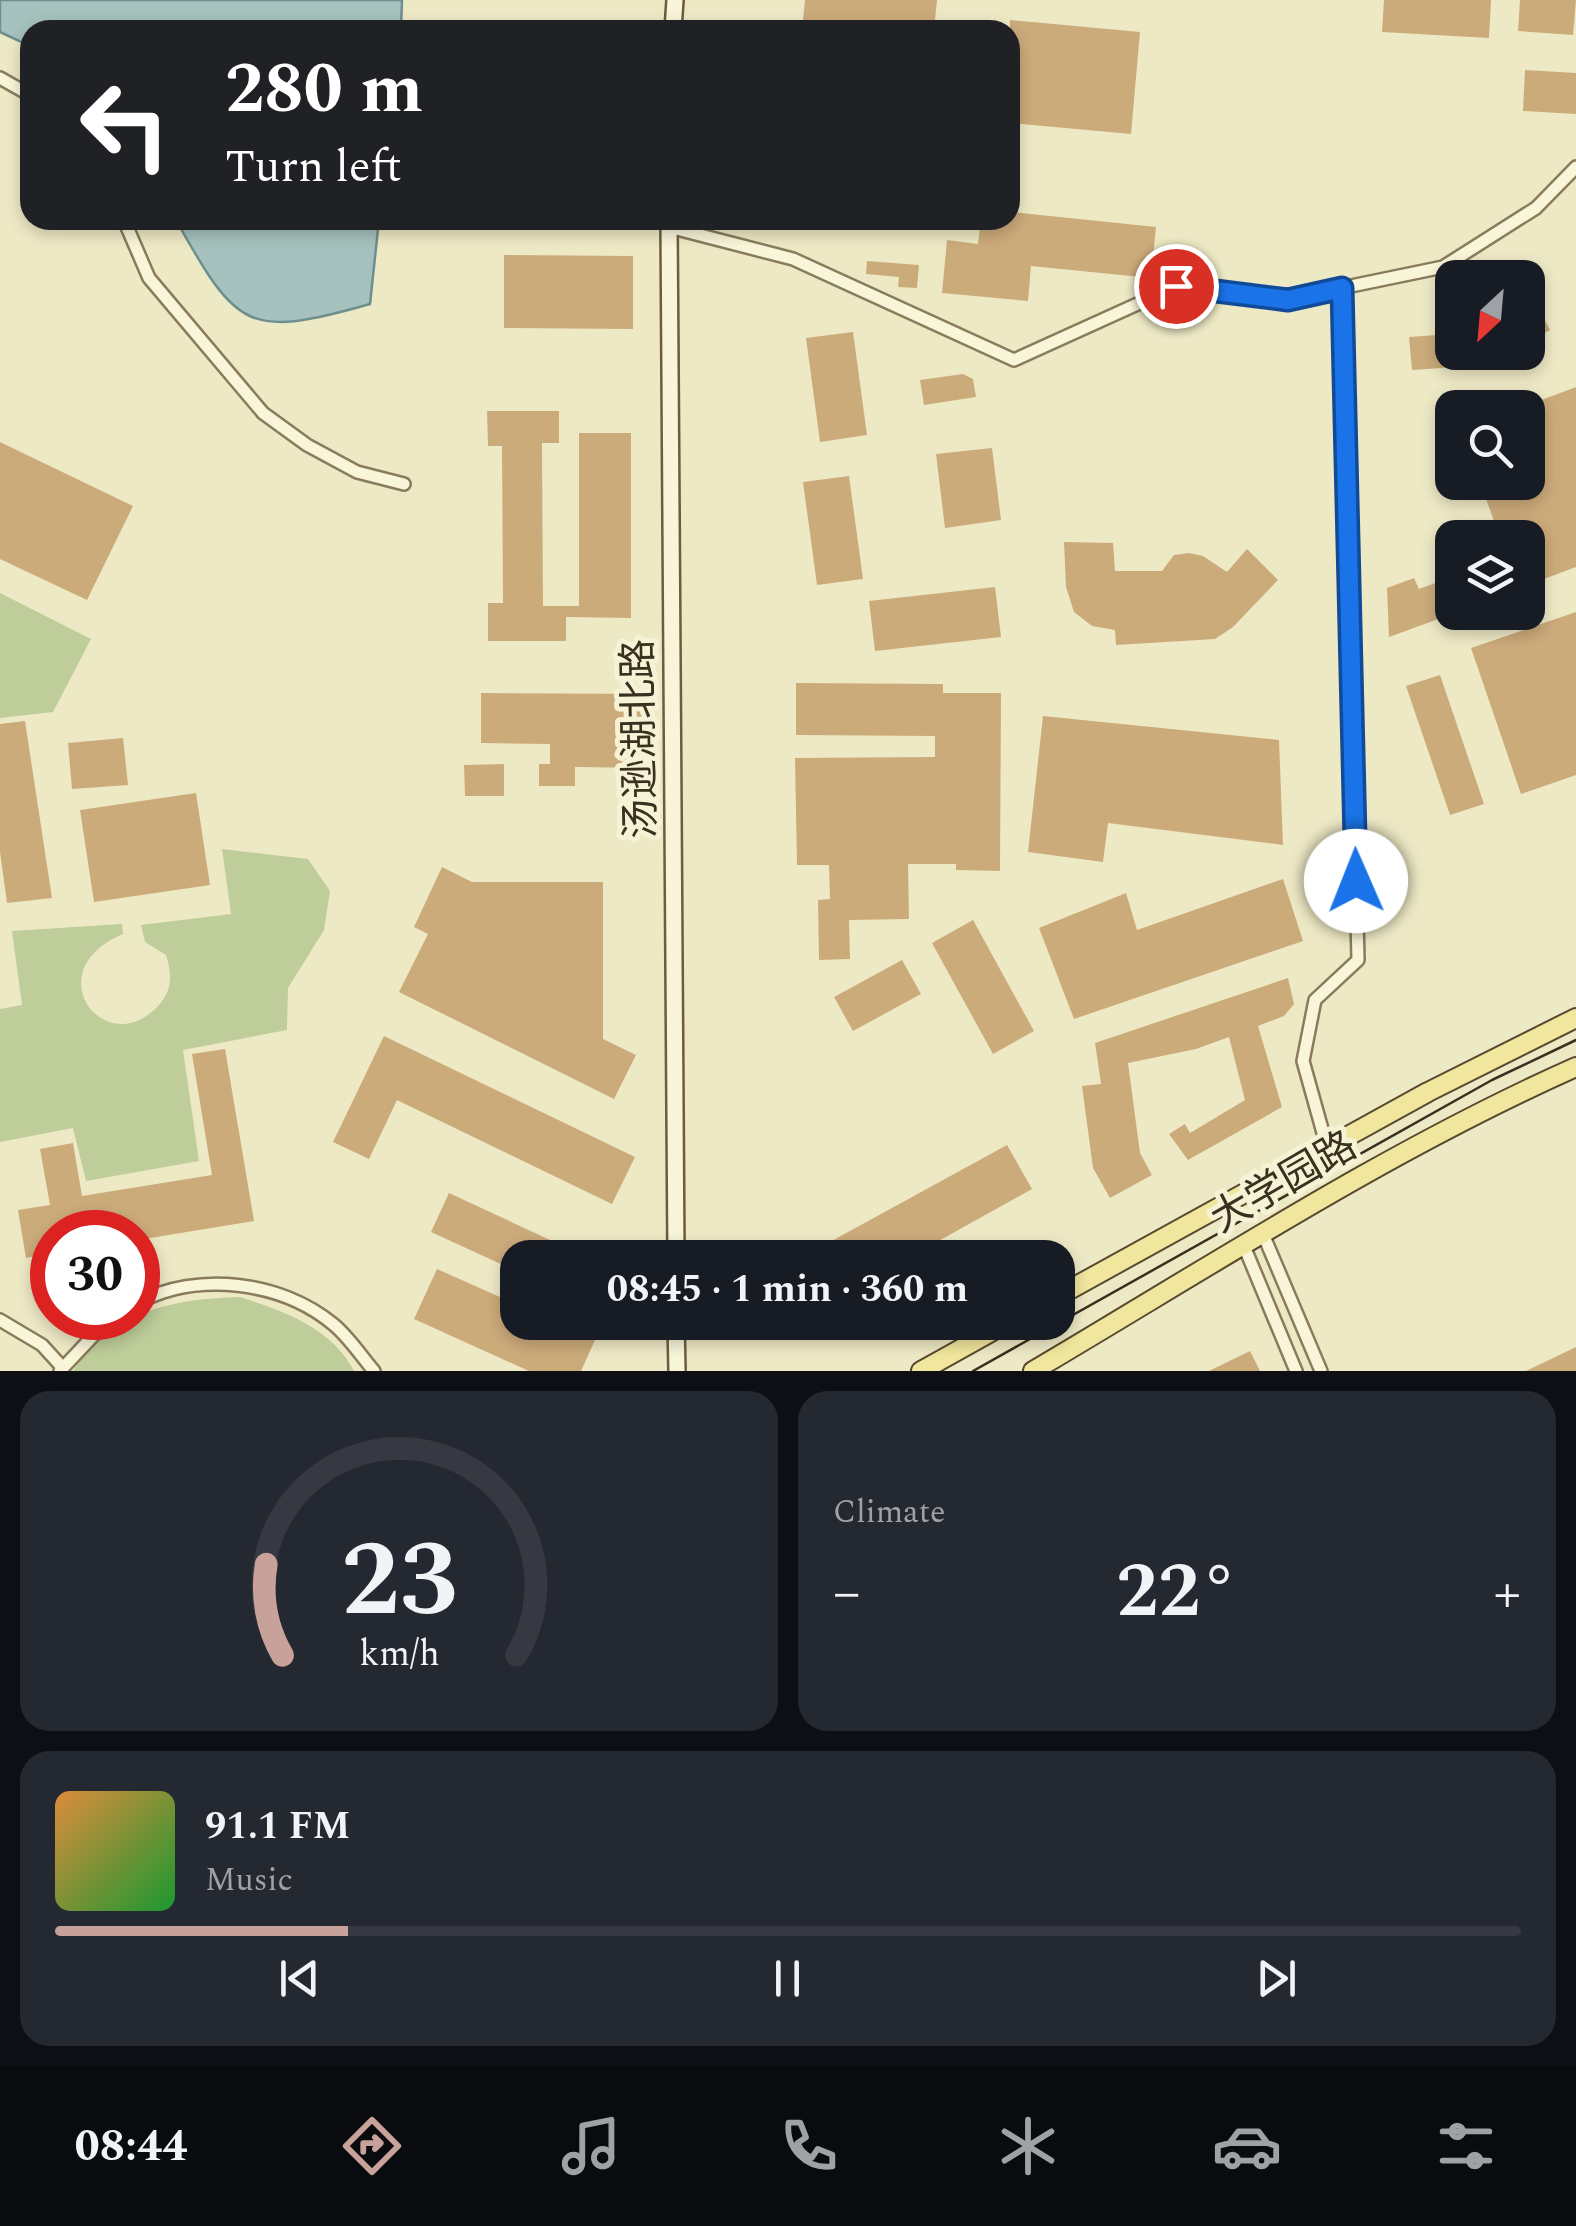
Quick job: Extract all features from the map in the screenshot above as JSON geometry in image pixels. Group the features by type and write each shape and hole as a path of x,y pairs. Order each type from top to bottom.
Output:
{"main road":[{"name":"汤逊湖北路","path":"668,230 676,1240"},
{"name":"大学园路","path":"1075,1287 1328,1147 1576,1018"},
{"name":"大学园路","path":"1033,1371 1263,1234 1472,1118 1576,1067"},
{"path":"676,1340 677,1371"},
{"path":"922,1371 977,1340"}],"street":[{"path":"689,230 793,260 1014,360 1176,286 1288,300 1443,267 1536,208 1576,168"},
{"path":"128,230 149,278 262,413 307,445 357,472 404,484"},
{"path":"1328,1147 1309,1097 1303,1060 1315,1000 1358,960 1342,288"},
{"path":"1263,1234 1321,1371"},
{"path":"1244,1246 1296,1371"},
{"path":"160,1292 219,1282 280,1294 334,1324 374,1371"},
{"path":"0,1320 42,1345 61,1369 89,1340"}],"green space":[{"path":"0,593 91,639 53,712 0,718"},
{"path":"222,849 308,859 330,891 324,930 288,988 287,1030 183,1050 199,1161 86,1181 73,1128 0,1142 0,1009 22,1005 12,931 122,924 123,934 98,950 84,968 81,987 87,1004 99,1017 115,1023 134,1022 160,1004 170,978 166,955 145,942 141,925 231,914"},
{"path":"240,1297 290,1315 333,1343 354,1371 73,1371 100,1340 160,1340 160,1308"}],"water":[{"path":"0,0 402,0 401,20 20,20 20,41 0,32"},
{"path":"182,230 378,230 370,304 296,321 271,322 250,316 232,304"}],"building":[{"path":"805,0 937,0 935,20 803,20"},
{"path":"1384,0 1491,0 1489,38 1382,32"},
{"path":"1520,0 1576,0 1573,35 1518,31"},
{"path":"1020,21 1140,32 1131,134 1020,124"},
{"path":"1525,70 1576,73 1576,114 1523,111"},
{"path":"1020,213 1156,227 1151,278 1031,266 1028,301 942,293 947,240 978,244 980,230 1020,230"},
{"path":"504,255 633,256 633,329 504,328"},
{"path":"867,261 919,265 917,288 898,287 899,277 866,274"},
{"path":"853,332 867,435 820,442 806,338"},
{"path":"1435,335 1435,368 1412,370 1409,337"},
{"path":"963,374 973,379 976,397 924,405 920,380"},
{"path":"1576,387 1576,567 1545,579 1545,520 1494,520 1486,500 1545,500 1545,399"},
{"path":"487,411 559,411 559,443 542,443 543,606 579,606 579,433 631,433 631,618 566,617 566,641 488,641 488,603 503,603 502,446 488,446"},
{"path":"0,442 133,506 87,600 0,559"},
{"path":"992,448 1001,520 945,528 936,454"},
{"path":"849,476 863,579 817,585 803,482"},
{"path":"1064,542 1113,543 1115,571 1162,571 1174,555 1189,553 1203,556 1227,572 1247,549 1278,580 1233,627 1215,639 1116,645 1115,630 1092,626 1074,612 1066,587"},
{"path":"1414,578 1419,589 1435,583 1435,620 1389,637 1387,588"},
{"path":"995,587 1001,637 875,651 869,601"},
{"path":"1576,612 1576,775 1521,794 1471,648 1524,630 1545,630 1545,623"},
{"path":"1440,675 1484,804 1450,815 1406,686"},
{"path":"796,683 943,684 943,693 1001,693 1000,871 956,870 956,864 908,864 909,919 849,920 850,959 819,960 818,900 830,899 829,865 797,865 795,758 935,757 935,736 796,735"},
{"path":"481,693 653,694 653,768 575,767 575,786 539,786 539,764 550,764 550,744 481,743"},
{"path":"1043,716 1279,740 1283,845 1108,823 1103,862 1028,852"},
{"path":"25,721 52,898 7,903 0,852 0,724"},
{"path":"123,738 128,785 72,789 68,743"},
{"path":"504,764 504,796 465,796 464,765"},
{"path":"196,793 210,885 94,902 80,810"},
{"path":"442,867 472,882 603,882 603,1039 636,1055 614,1099 399,992 428,934 414,927"},
{"path":"1283,879 1303,941 1074,1019 1039,928 1126,893 1137,930"},
{"path":"973,920 1034,1031 993,1054 932,943"},
{"path":"902,960 921,994 853,1031 834,997"},
{"path":"1288,978 1294,1004 1284,1016 1258,1026 1282,1107 1188,1160 1169,1134 1185,1124 1190,1133 1245,1100 1229,1037 1196,1049 1128,1063 1140,1153 1152,1175 1110,1198 1093,1168 1082,1086 1101,1084 1095,1043"},
{"path":"384,1036 635,1157 612,1204 397,1100 369,1159 333,1142"},
{"path":"225,1049 254,1221 160,1236 160,1210 30,1210 30,1257 26,1258 18,1210 50,1205 40,1149 73,1143 82,1196 212,1175 192,1054"},
{"path":"1007,1145 1032,1189 940,1240 833,1240"},
{"path":"449,1193 550,1240 500,1240 500,1264 431,1232"},
{"path":"437,1269 500,1297 500,1340 595,1340 581,1371 529,1371 414,1319"},
{"path":"1576,1347 1576,1371 1526,1371"},
{"path":"1250,1351 1260,1371 1209,1371"}],"tram line":[{"path":"973,1371 1492,1080 1576,1040"}],"route":[{"path":"1176,286 1288,300 1342,288 1356,881"}]}
